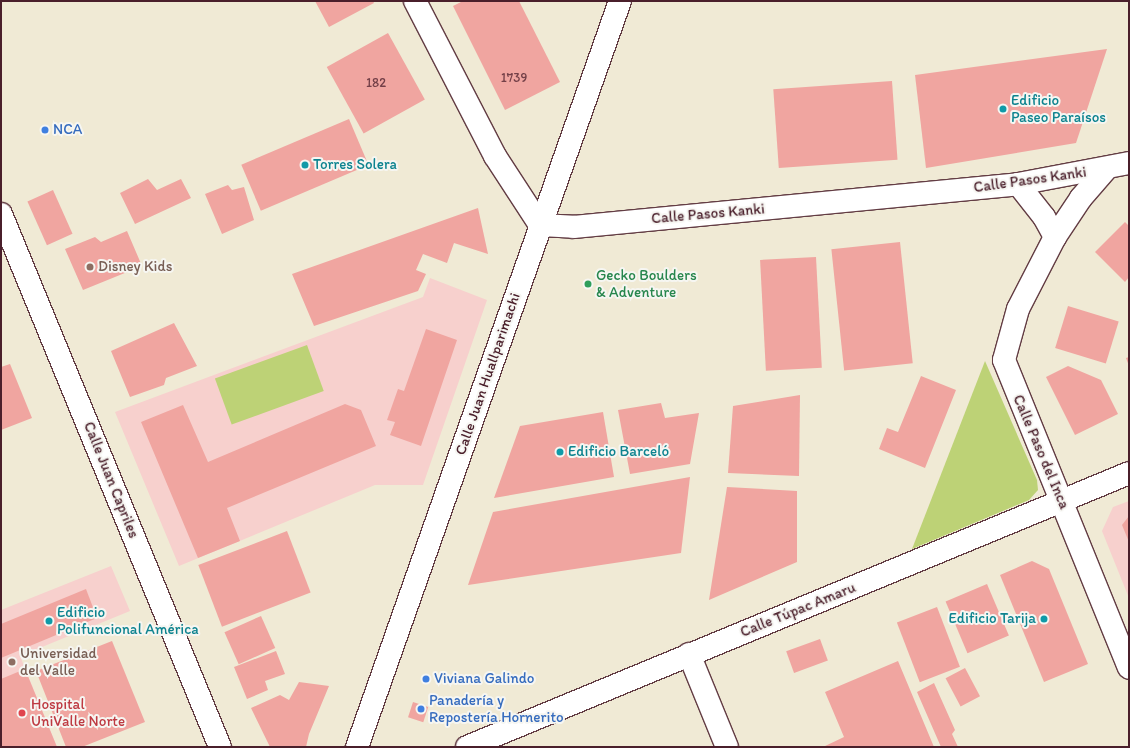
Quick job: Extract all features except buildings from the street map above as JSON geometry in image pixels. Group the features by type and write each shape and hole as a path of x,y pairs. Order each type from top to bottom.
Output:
{"street":[{"path":"415,1 495,156 540,225"},
{"name":"Calle Juan Huallparimachi","path":"357,747 620,1"},
{"name":"Calle Pasos Kanki","path":"540,225 574,227 1018,184 1129,163"},
{"name":"Calle Paso del Inca","path":"1107,168 1081,198 1055,237 1018,309 1004,360 1129,668"},
{"path":"1018,184 1044,217 1055,237"},
{"name":"Calle Juan Capriles","path":"1,214 220,747"},
{"name":"Calle Túpac Amaru","path":"467,747 1129,473"},
{"path":"689,654 727,747"}],"shaded area":[{"path":"430,278 487,300 423,485 375,485 179,566 115,412 423,297"},
{"path":"1129,501 1129,598 1102,531 1113,507"},
{"name":"Universidad del Valle","path":"111,566 130,611 20,656 57,747 1,747 1,610"}],"green space":[{"path":"307,345 324,391 232,425 215,379"},
{"path":"985,361 1037,480 1038,490 1029,500 912,549"}],"place":[{"name":"Edificio Paseo Paraísos","path":"1003,109"},
{"name":"NCA","path":"45,130"},
{"name":"Torres Solera","path":"305,165"},
{"name":"Disney Kids","path":"90,267"},
{"name":"Gecko Boulders & Adventure","path":"588,284"},
{"name":"Edificio Barceló","path":"560,452"},
{"name":"Edificio Tarija","path":"1044,619"},
{"name":"Edificio Polifuncional América","path":"49,621"},
{"name":"Universidad del Valle","path":"12,662"},
{"name":"Viviana Galindo","path":"426,679"},
{"name":"Panadería y Repostería Hornerito","path":"421,709"},
{"name":"Hospital UniValle Norte","path":"22,713"}]}
